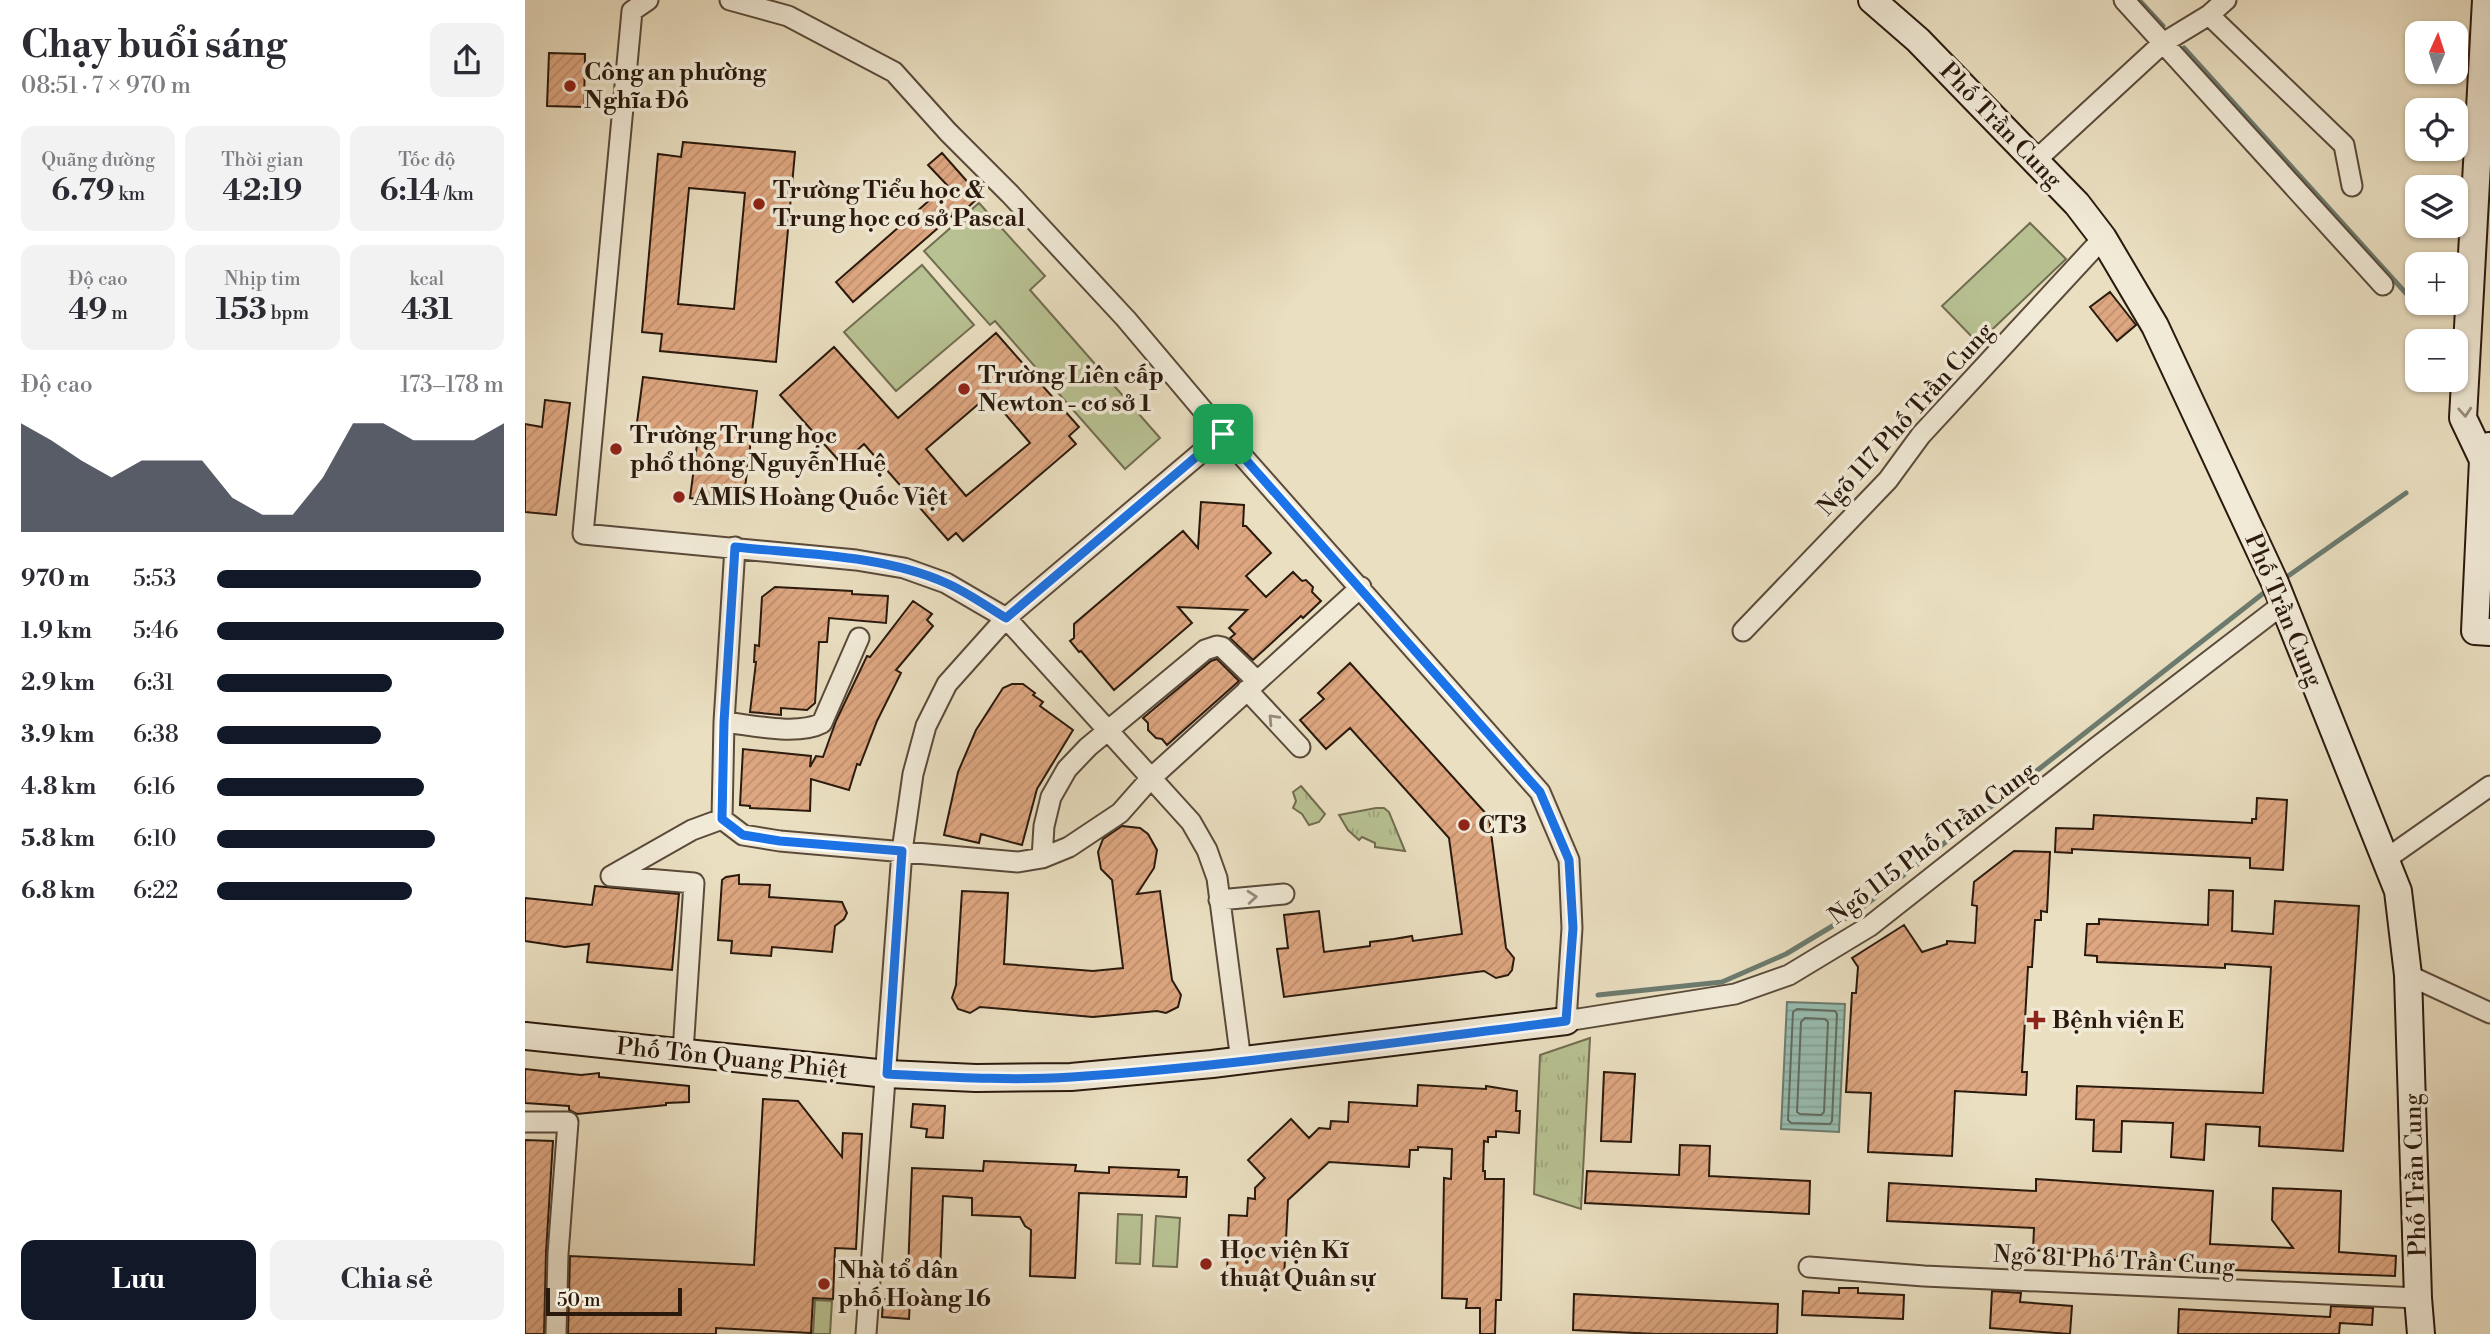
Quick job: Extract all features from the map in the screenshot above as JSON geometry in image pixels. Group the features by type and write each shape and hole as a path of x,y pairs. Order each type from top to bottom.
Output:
{"street":[{"path":"647,0 632,11 583,534 735,547 904,568 946,583 1006,618 1191,822 1207,850 1217,878 1241,1061"},
{"path":"730,0 788,16 894,72 1126,318 1223,434 1540,792 1569,860 1573,928 1566,1021"},
{"name":"Phố Trần Cung","path":"1872,0 1918,40 2077,204 2103,238 2155,326 2279,595 2398,891 2408,975 2421,1334"},
{"path":"2124,0 2383,285"},
{"path":"2035,161 2163,43 2209,15 2226,0"},
{"path":"2483,619 2487,452 2463,418 2486,0"},
{"path":"2209,15 2344,145 2352,186"},
{"name":"Ngõ 117 Phố Trần Cung","path":"1743,631 1888,480 1921,435 2103,238"},
{"path":"866,1334 902,851 913,774 926,726 947,684 1006,618 1223,434"},
{"path":"722,819 724,722 735,547"},
{"path":"722,819 743,835 780,841 1018,862 1042,858 1069,847 1120,813 1150,779 1360,587"},
{"name":"Ngõ 115 Phố Trần Cung","path":"1566,1021 1735,994 1789,975 1870,926 2097,747 2279,595"},
{"path":"724,722 810,729 822,723 859,638"},
{"path":"1042,858 1044,826 1051,797 1067,769 1088,747 1211,647 1222,647 1300,747"},
{"path":"2386,859 2490,786"},
{"path":"683,1052 694,883 611,876 692,830 722,819"},
{"path":"1219,900 1284,894"},
{"path":"2408,975 2490,1013"},
{"name":"Phố Tôn Quang Phiệt","path":"525,1036 887,1074 976,1078 1070,1077 1241,1061 1566,1021"},
{"path":"525,1122 568,1122 558,1254 557,1334"},
{"name":"Ngõ 81 Phố Trần Cung","path":"1809,1267 1924,1276 2418,1298"}],"green space":[{"path":"979,203 1045,276 1030,290 1160,438 1125,469 995,321 990,325 924,251"},
{"path":"2030,223 2066,259 1978,343 1942,306"},
{"path":"922,265 974,325 896,391 844,332"},
{"path":"1301,786 1325,814 1319,822 1309,825 1302,814 1293,808 1296,801 1293,792"},
{"path":"1384,808 1389,812 1405,851 1375,847 1375,843 1362,837 1359,840 1348,830 1339,815"},
{"path":"1590,1038 1581,1209 1534,1194 1540,1055"},
{"path":"1118,1214 1142,1215 1140,1264 1116,1263"},
{"path":"1156,1216 1180,1218 1177,1267 1153,1266"},
{"path":"815,1300 832,1301 830,1334 813,1334"}],"water":[{"path":"1787,1002 1845,1004 1839,1132 1781,1129"}],"building":[{"path":"549,53 585,54 584,107 547,106"},
{"path":"683,142 795,152 776,362 660,351 662,334 642,332 658,154 681,157","holes":["689,188 745,193 734,309 678,304"]},
{"path":"942,153 980,196 964,211 961,208 853,302 836,282 947,185 928,165"},
{"path":"2110,292 2136,325 2117,341 2090,307"},
{"path":"996,333 1079,427 1069,436 1076,444 963,541 956,533 948,540 864,444 842,464 780,395 834,347 898,418","holes":["989,395 1030,443 966,496 926,449"]},
{"path":"643,377 757,391 743,504 690,498 698,437 636,430"},
{"path":"545,400 570,403 556,515 525,512 525,424 542,427"},
{"path":"1201,502 1244,505 1243,526 1271,553 1246,576 1266,597 1293,572 1313,587 1312,592 1321,601 1253,660 1230,638 1235,634 1229,628 1247,610 1178,607 1192,623 1114,690 1070,641 1074,638 1074,624 1183,531 1198,548"},
{"path":"775,587 852,591 852,594 888,596 886,623 829,618 827,642 819,642 815,703 807,710 781,708 781,715 750,712 756,662 755,645 759,646 762,597"},
{"path":"913,601 932,614 927,620 933,626 896,670 901,673 877,721 860,765 857,764 849,790 811,779 810,811 750,808 740,805 743,749 811,756 810,767 816,756 823,757 836,721 867,656 870,657"},
{"path":"1217,659 1239,681 1167,745 1162,739 1156,738 1148,730 1148,723 1143,718 1211,661"},
{"name":"CT3","path":"1350,663 1489,817 1506,948 1514,958 1512,970 1508,975 1496,978 1484,971 1284,997 1277,949 1288,948 1284,915 1319,911 1324,952 1370,946 1370,942 1412,936 1413,941 1462,934 1449,838 1350,728 1326,749 1300,720 1324,699 1318,693"},
{"path":"1012,684 1023,684 1035,693 1033,695 1043,702 1040,706 1073,730 1037,789 1022,845 981,834 979,843 944,835 958,772 976,730 1003,688"},
{"path":"2257,798 2287,800 2283,870 2250,868 2250,858 2072,849 2072,853 2055,852 2056,828 2093,829 2094,815 2252,823 2252,819 2256,819"},
{"path":"1122,826 1140,828 1148,834 1157,850 1154,868 1137,894 1160,891 1172,980 1181,995 1178,1007 1166,1013 1157,1011 1093,1017 980,1007 970,1013 958,1009 952,998 956,985 962,891 1008,893 1004,964 1093,971 1123,968 1112,880 1101,869 1098,852 1103,839"},
{"path":"2014,851 2050,852 2047,912 2041,911 2041,920 2035,920 2032,967 2028,967 2022,1072 2027,1072 2026,1095 1955,1091 1952,1156 1868,1152 1871,1093 1846,1092 1852,993 1856,993 1858,967 1852,958 1904,925 1922,952 1947,944 1947,941 1975,943 1977,906 1972,905 1974,882"},
{"path":"739,875 739,884 770,885 769,897 842,902 847,913 835,926 832,952 772,947 771,956 731,953 732,941 718,940 722,880"},
{"path":"595,886 679,894 672,970 587,962 589,944 565,947 525,941 525,898 592,905"},
{"path":"2209,890 2233,891 2232,931 2273,934 2275,901 2359,906 2343,1151 2259,1146 2260,1127 2206,1124 2204,1160 2171,1157 2173,1123 2122,1121 2121,1152 2093,1151 2094,1120 2076,1119 2077,1086 2263,1093 2271,967 2225,964 2225,968 2097,962 2097,956 2085,955 2087,924 2099,924 2099,919 2208,925"},
{"path":"525,1069 581,1075 599,1073 599,1077 689,1086 689,1102 577,1114 569,1110 569,1106 525,1103"},
{"path":"1604,1072 1635,1074 1631,1142 1601,1141"},
{"path":"1418,1085 1486,1089 1486,1086 1517,1091 1519,1133 1496,1131 1496,1137 1488,1137 1488,1142 1484,1141 1485,1179 1504,1179 1501,1300 1496,1300 1495,1334 1480,1334 1480,1308 1466,1308 1467,1299 1442,1298 1444,1178 1451,1179 1452,1149 1418,1147 1418,1150 1410,1150 1409,1167 1329,1162 1288,1200 1284,1278 1269,1277 1268,1285 1242,1284 1242,1276 1227,1275 1229,1215 1247,1216 1248,1198 1255,1199 1255,1188 1265,1178 1248,1160 1291,1119 1309,1138 1319,1128 1330,1129 1331,1121 1348,1122 1349,1102 1417,1106"},
{"path":"763,1099 798,1101 842,1157 843,1133 862,1134 856,1249 835,1248 833,1299 813,1298 811,1333 716,1328 716,1334 568,1334 570,1256 754,1265"},
{"path":"913,1104 945,1106 943,1138 926,1137 927,1129 911,1127"},
{"path":"525,1140 553,1141 544,1334 525,1334"},
{"path":"1680,1145 1710,1146 1709,1176 1810,1181 1809,1214 1585,1203 1587,1171 1679,1175"},
{"path":"984,1161 1076,1165 1075,1171 1109,1173 1109,1167 1179,1170 1178,1177 1187,1177 1186,1197 1079,1193 1075,1278 1030,1276 1031,1230 1020,1217 972,1215 972,1198 943,1196 940,1273 908,1272 912,1168 983,1171"},
{"path":"2036,1179 2213,1191 2210,1244 2293,1248 2272,1220 2273,1188 2341,1191 2339,1252 2396,1256 2395,1276 2233,1270 2233,1264 2033,1250 2034,1228 1887,1221 1889,1183 2036,1191"},
{"path":"1839,1288 1858,1288 1858,1293 1904,1295 1903,1319 1802,1315 1803,1291 1839,1293"},
{"path":"888,1290 907,1291 906,1300 910,1300 909,1319 882,1317 883,1299 888,1299"},
{"path":"1992,1291 2021,1293 2020,1302 2072,1306 2070,1334 1990,1328"},
{"path":"1574,1294 1778,1304 1777,1334 1656,1334 1573,1330"},
{"path":"2331,1306 2373,1308 2372,1325 2340,1323 2339,1334 2178,1334 2179,1309 2330,1317"}],"waterway":[{"path":"2139,0 2163,26"},
{"path":"2184,48 2405,292"},
{"path":"2281,581 2406,493"},
{"path":"1598,995 1722,982 1786,954 1859,910 2270,588"}],"place":[{"name":"Công an phường Nghĩa Đô","path":"570,86"},
{"name":"Trường Tiểu học & Trung học cơ sở Pascal","path":"759,204"},
{"name":"Trường Liên cấp Newton - cơ sở 1","path":"964,389"},
{"name":"Trường Trung học phổ thông Nguyễn Huệ","path":"616,449"},
{"name":"AMIS Hoàng Quốc Việt","path":"679,497"},
{"name":"CT3","path":"1464,825"},
{"name":"Bệnh viện E","path":"2036,1020"},
{"name":"Học viện Kĩ thuật Quân sự","path":"1206,1264"},
{"name":"Nhà tổ dân phố Hoàng 16","path":"824,1284"}],"route":[{"path":"1223,434 1540,792 1569,860 1573,928 1566,1021 1212,1064 1070,1077 976,1078 887,1074 902,851 780,841 743,835 722,819 724,722 735,547 904,568 946,583 1006,618 1223,434"}]}
